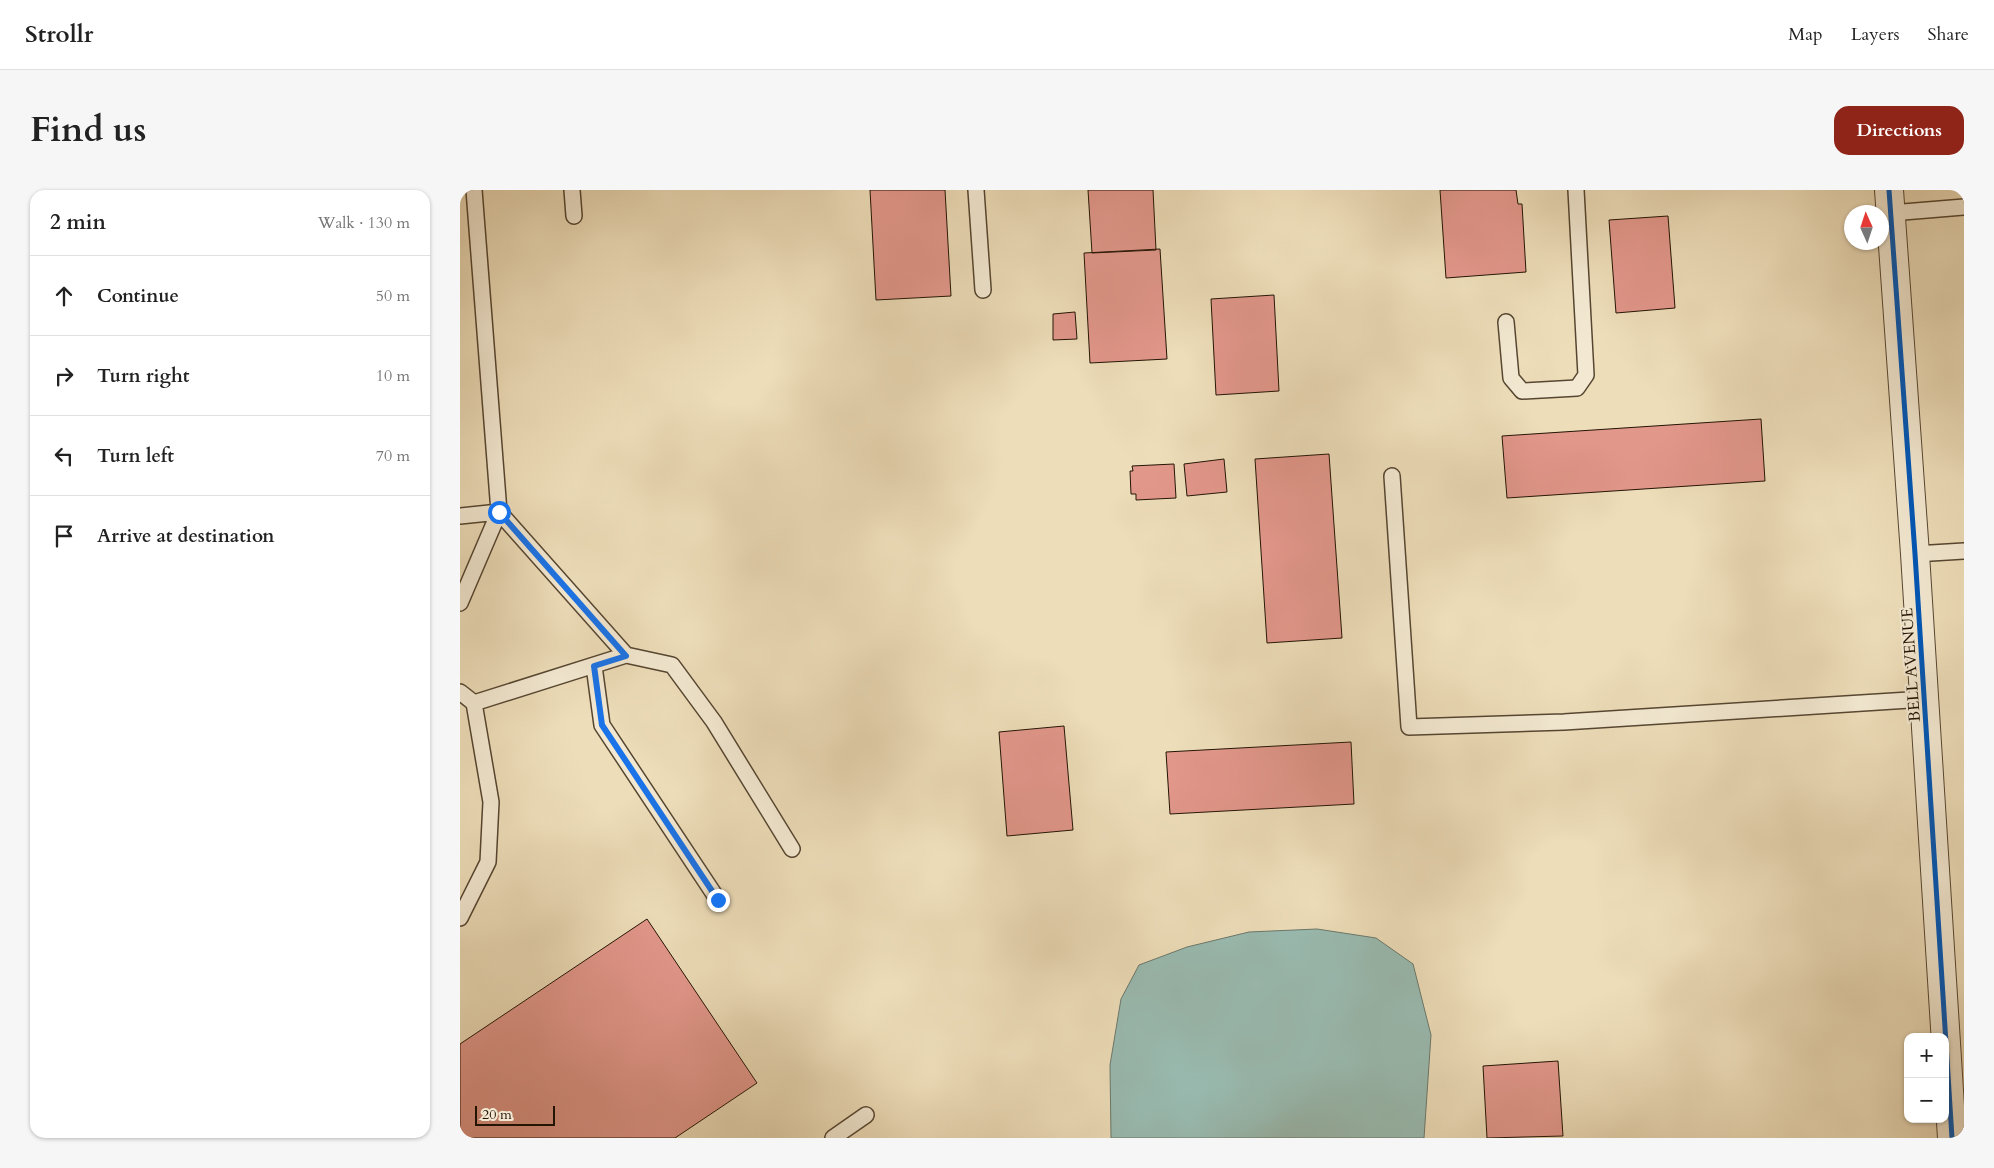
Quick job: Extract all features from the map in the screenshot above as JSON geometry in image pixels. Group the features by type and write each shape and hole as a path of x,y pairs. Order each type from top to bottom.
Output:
{"street":[{"name":"BELL AVENUE","path":"1890,201 1925,699 1952,1138"}],"lane":[{"path":"460,603 499,512 474,190"},
{"path":"572,190 574,216"},
{"path":"976,190 983,290"},
{"path":"1506,322 1511,378 1522,391 1577,388 1586,375 1576,190"},
{"path":"1890,201 1964,207"},
{"path":"1392,476 1409,727 1564,722 1925,699"},
{"path":"460,516 499,512"},
{"path":"499,512 626,656"},
{"path":"1915,554 1964,551"},
{"path":"474,703 626,656 672,665 714,722 792,849"},
{"path":"594,666 602,725 718,900"},
{"path":"460,692 474,703 492,802 488,862 460,918"},
{"path":"833,1138 866,1115"}],"water":[{"path":"1317,929 1376,938 1413,964 1431,1035 1424,1138 1111,1138 1110,1065 1121,999 1139,965 1187,947 1249,932"}],"building":[{"path":"870,190 945,190 951,296 876,300"},
{"path":"1088,190 1153,190 1156,250 1092,253"},
{"path":"1440,190 1516,190 1518,204 1522,204 1526,272 1446,278"},
{"path":"1668,216 1675,308 1616,313 1609,220"},
{"path":"1160,249 1167,359 1090,363 1084,253"},
{"path":"1274,295 1279,391 1216,395 1211,299"},
{"path":"1075,312 1077,339 1053,340 1053,314"},
{"path":"1761,419 1765,481 1507,498 1502,436"},
{"path":"1329,454 1342,638 1267,643 1255,459"},
{"path":"1224,459 1227,492 1187,496 1184,464"},
{"path":"1174,464 1176,498 1136,500 1136,494 1131,494 1130,471 1133,471 1132,466"},
{"path":"1064,726 1073,830 1007,836 999,732"},
{"path":"1351,742 1354,804 1170,814 1166,752"},
{"path":"647,919 757,1083 675,1138 460,1138 460,1044"},
{"path":"1558,1061 1563,1136 1487,1138 1483,1066"}],"cycle path":[{"path":"1889,190 1915,554 1952,1138"}],"route":[{"path":"499,512 626,656 594,666 602,725 718,900"}]}
